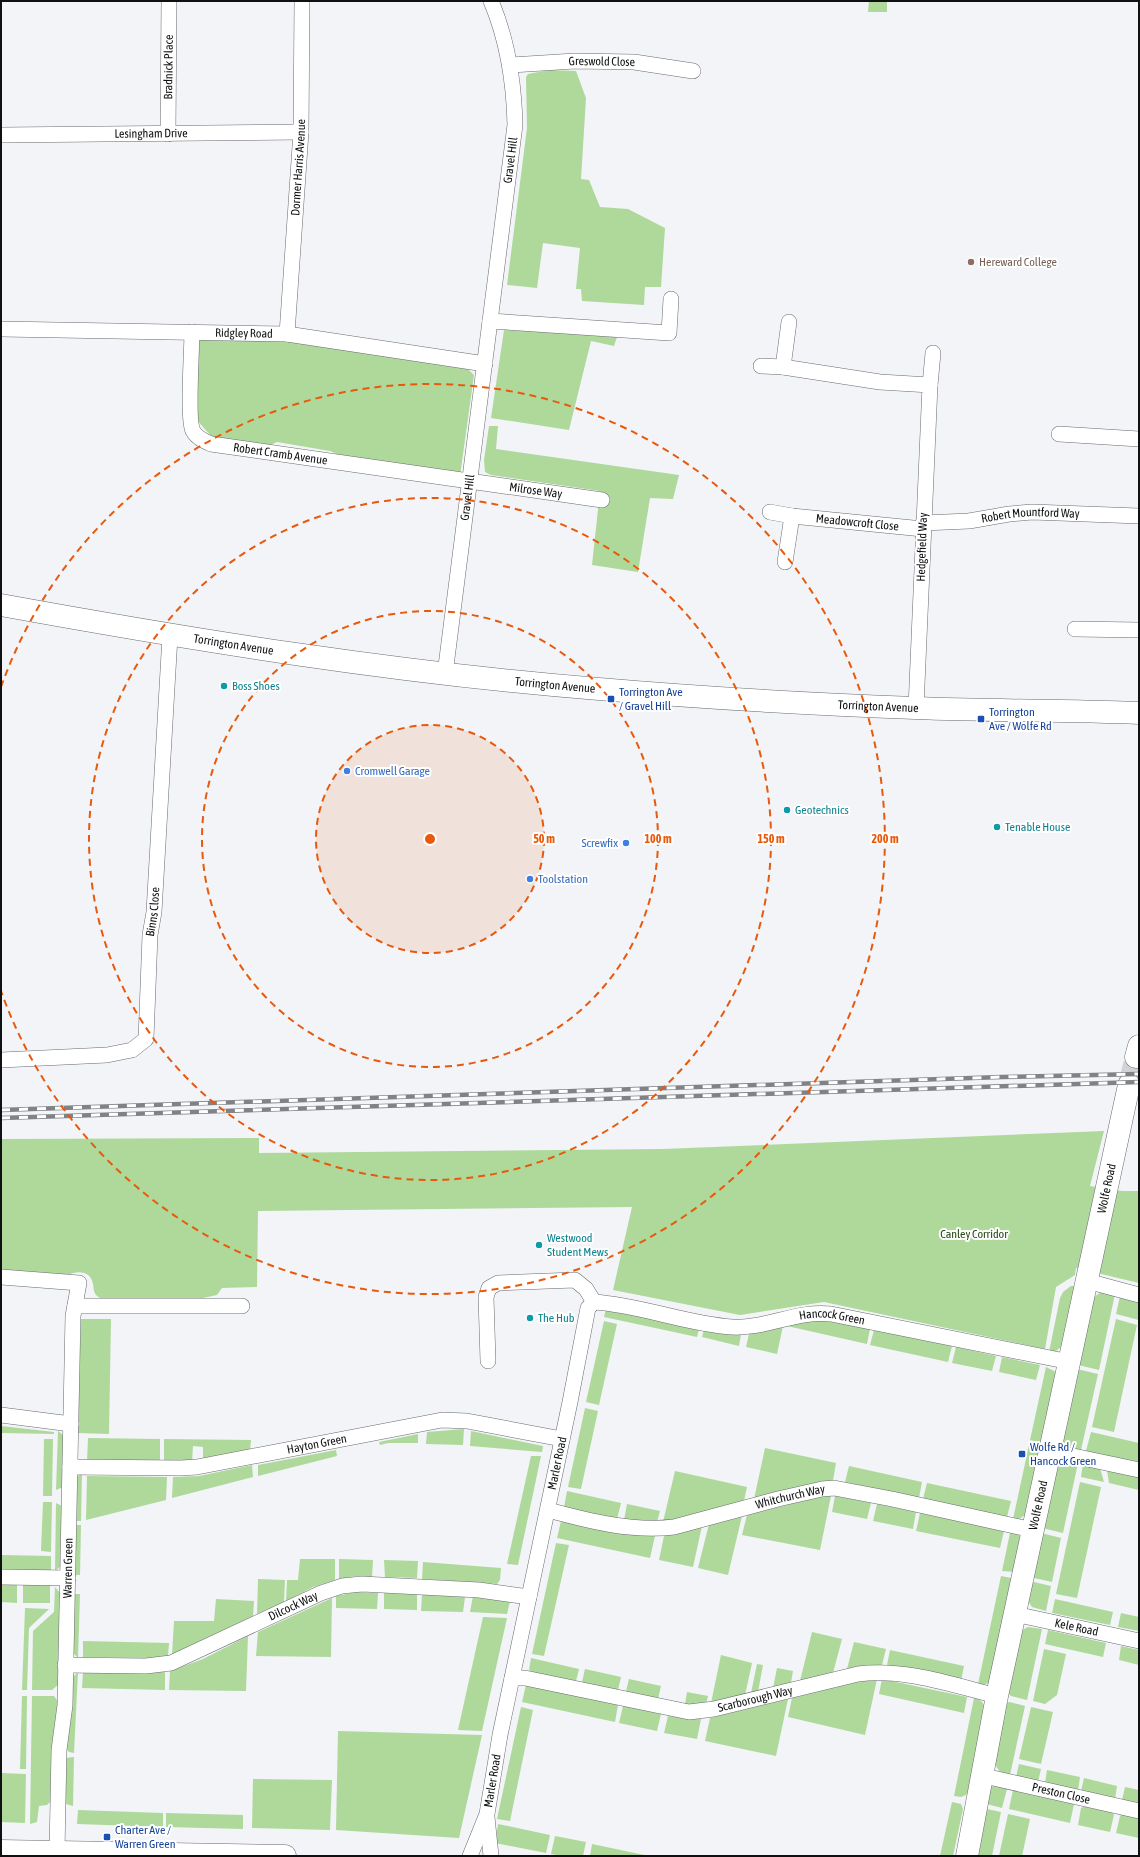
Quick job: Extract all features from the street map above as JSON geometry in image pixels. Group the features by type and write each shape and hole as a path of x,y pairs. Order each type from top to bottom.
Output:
{"street":[{"name":"Bradnick Place","path":"168,134 169,1"},
{"name":"Dormer Harris Avenue","path":"287,334 301,132 302,1"},
{"name":"Gravel Hill","path":"445,674 515,125 511,64 504,37 491,1"},
{"name":"Greswold Close","path":"511,64 575,61 634,62 693,71"},
{"name":"Lesingham Drive","path":"1,135 301,132"},
{"path":"490,321 669,333 671,299"},
{"path":"783,367 789,322"},
{"name":"Ridgley Road","path":"1,329 287,334 485,364"},
{"name":"Robert Cramb Avenue","path":"192,332 190,415 193,430 200,438 210,444 470,482"},
{"name":"Hedgefield Way","path":"916,708 930,385 934,353"},
{"path":"761,366 783,367 880,382 930,385"},
{"path":"1059,434 1139,439"},
{"name":"Milrose Way","path":"470,482 602,500"},
{"name":"Meadowcroft Close","path":"770,512 792,516 923,526"},
{"name":"Robert Mountford Way","path":"923,526 969,522 1008,514 1032,512 1139,516"},
{"path":"786,562 792,516"},
{"name":"Torrington Avenue","path":"1,605 170,636 291,654 445,674 605,690 728,699 916,708 1139,713"},
{"path":"1075,629 1139,630"},
{"name":"Binns Close","path":"1,1060 107,1055 132,1050 146,1039 150,935 154,906 170,636"},
{"name":"Wolfe Road","path":"967,1856 1015,1614 1129,1085"},
{"name":"Warren Green","path":"1,1278 79,1283 75,1306 65,1705 59,1750 57,1852"},
{"path":"488,1361 486,1297 489,1288 493,1285 498,1283 574,1280 586,1289 594,1302"},
{"path":"1087,1281 1139,1295"},
{"name":"Hancock Green","path":"594,1302 733,1327 757,1325 809,1313 831,1314 1070,1362"},
{"name":"Marler Road","path":"470,1856 487,1814 500,1735 548,1510 588,1308 594,1302"},
{"path":"75,1306 242,1306"},
{"path":"1,1415 71,1424"},
{"name":"Hayton Green","path":"70,1467 197,1467 442,1420 467,1420 562,1439"},
{"path":"1050,1451 1139,1470"},
{"name":"Whitchurch Way","path":"548,1510 624,1527 658,1529 674,1527 805,1493 834,1488 892,1499 1033,1530"},
{"path":"1,1577 68,1578"},
{"name":"Dilcock Way","path":"66,1665 146,1666 172,1663 321,1593 342,1586 362,1584 479,1590 529,1597"},
{"name":"Kele Road","path":"1015,1614 1139,1641"},
{"name":"Scarborough Way","path":"512,1678 525,1678 689,1712 714,1709 858,1674 872,1672 898,1674 998,1696"},
{"name":"Preston Close","path":"984,1776 1139,1812"},
{"name":"Marler Road","path":"487,1814 491,1856"},
{"path":"1,1851 285,1856"}],"green space":[{"path":"869,1 887,1 887,12 868,12"},
{"path":"549,70 576,71 586,98 581,179 589,180 600,207 628,209 665,228 661,287 645,287 644,305 582,301 581,289 576,289 580,248 543,243 537,288 507,285 527,128 526,77 528,74"},
{"path":"504,330 618,334 614,346 591,341 569,430 491,418"},
{"path":"272,339 467,368 474,375 460,476 339,458 335,453 330,451 277,442 269,446 212,437 195,418 196,348 200,340"},
{"path":"489,426 498,426 496,449 679,475 673,499 650,498 638,572 592,565 600,491 491,475 485,472 484,460"},
{"name":"Canley Corridor","path":"1104,1131 1090,1186 1122,1191 1139,1191 1139,1283 1076,1268 1075,1275 1056,1287 1045,1349 824,1302 740,1315 613,1290 632,1207 258,1211 257,1287 222,1288 217,1295 194,1300 105,1300 94,1292 90,1276 84,1273 76,1272 68,1275 1,1272 1,1139 259,1138 259,1153 663,1149"},
{"path":"1071,1286 1077,1286 1061,1347 1056,1351 1049,1352 1060,1298 1063,1292"},
{"path":"1101,1292 1115,1294 1099,1370 1078,1365 1094,1297"},
{"path":"1120,1296 1139,1300 1139,1320 1116,1314"},
{"path":"606,1309 699,1329 697,1337 604,1317"},
{"path":"81,1319 111,1319 109,1434 77,1433"},
{"path":"1116,1319 1137,1325 1114,1432 1092,1427"},
{"path":"604,1321 617,1324 599,1405 586,1402"},
{"path":"811,1321 835,1321 870,1329 867,1344 787,1326"},
{"path":"783,1326 777,1354 746,1347 749,1334"},
{"path":"704,1330 723,1334 741,1335 739,1346 702,1337"},
{"path":"874,1330 952,1346 948,1362 870,1345"},
{"path":"956,1347 996,1356 992,1371 952,1363"},
{"path":"1002,1357 1040,1365 1036,1380 999,1372"},
{"path":"1046,1367 1057,1374 1042,1443 1030,1440"},
{"path":"1077,1369 1098,1374 1081,1450 1069,1448 1063,1443"},
{"path":"585,1408 598,1411 581,1489 568,1487"},
{"path":"1,1426 54,1432 54,1434 1,1433"},
{"path":"464,1429 463,1445 426,1444 427,1432"},
{"path":"58,1431 63,1435 63,1487 56,1490"},
{"path":"471,1431 543,1446 542,1452 470,1446"},
{"path":"1091,1432 1139,1443 1139,1463 1086,1451"},
{"path":"418,1434 418,1443 388,1443 380,1445 379,1442"},
{"path":"88,1438 160,1439 160,1463 87,1462"},
{"path":"44,1439 53,1439 52,1496 43,1496"},
{"path":"164,1439 251,1440 250,1451 203,1460 203,1447 193,1446 192,1462 164,1463"},
{"path":"1029,1445 1042,1448 1025,1515 1018,1520 1013,1519"},
{"path":"765,1448 836,1463 833,1481 754,1499"},
{"path":"336,1450 337,1456 258,1476 258,1465"},
{"path":"531,1456 541,1456 518,1565 507,1564"},
{"path":"1069,1462 1078,1463 1063,1533 1042,1528 1057,1468"},
{"path":"1083,1464 1100,1468 1104,1482 1081,1477"},
{"path":"252,1465 253,1477 172,1498 173,1477 199,1476"},
{"path":"849,1466 922,1482 919,1498 845,1482"},
{"path":"1107,1470 1139,1477 1139,1490 1109,1483"},
{"path":"675,1471 747,1487 744,1501 663,1522"},
{"path":"82,1473 81,1521 75,1521 77,1477"},
{"path":"87,1476 167,1477 166,1500 86,1520"},
{"path":"1080,1482 1101,1487 1077,1598 1056,1594"},
{"path":"927,1483 1011,1501 1007,1517 923,1499"},
{"path":"567,1491 621,1503 617,1519 564,1507"},
{"path":"824,1496 831,1496 820,1550 742,1535 747,1515"},
{"path":"835,1496 871,1503 867,1519 832,1512"},
{"path":"43,1502 52,1502 51,1552 41,1551"},
{"path":"56,1503 62,1506 61,1566 55,1571"},
{"path":"627,1504 660,1511 657,1522 624,1520"},
{"path":"877,1504 916,1512 913,1529 873,1521"},
{"path":"920,1513 1004,1531 1000,1548 916,1531"},
{"path":"742,1516 728,1575 698,1568 709,1524"},
{"path":"561,1521 655,1536 650,1558 557,1538"},
{"path":"75,1525 81,1525 80,1575 74,1575"},
{"path":"702,1526 693,1567 659,1560 664,1536"},
{"path":"1012,1532 1019,1535 1021,1539 1015,1572 1002,1571 1010,1533"},
{"path":"1041,1533 1061,1538 1052,1582 1034,1578 1032,1575"},
{"path":"556,1543 569,1545 544,1656 532,1654"},
{"path":"1,1555 51,1556 51,1571 1,1570"},
{"path":"300,1559 335,1559 335,1580 313,1587 286,1601 287,1580 298,1580"},
{"path":"339,1559 373,1560 372,1577 357,1576 339,1579"},
{"path":"384,1560 418,1561 417,1578 385,1577"},
{"path":"423,1562 501,1568 500,1580 497,1584 422,1579"},
{"path":"1001,1576 1011,1578 1013,1581 989,1683 983,1685 978,1684"},
{"path":"258,1579 285,1580 284,1602 257,1614"},
{"path":"1034,1582 1051,1586 1046,1611 1032,1607 1028,1601 1030,1584"},
{"path":"1,1585 17,1585 17,1603 1,1602"},
{"path":"23,1585 50,1585 50,1603 23,1603"},
{"path":"55,1587 60,1593 59,1684 52,1690 32,1690 33,1631 54,1612"},
{"path":"356,1592 378,1593 377,1609 336,1608 336,1596"},
{"path":"384,1593 417,1594 417,1610 384,1609"},
{"path":"74,1594 80,1594 78,1658 72,1652"},
{"path":"422,1594 465,1597 463,1612 421,1611"},
{"path":"473,1596 510,1601 507,1614 470,1612"},
{"path":"332,1598 331,1657 256,1656 258,1632"},
{"path":"216,1599 254,1601 253,1617 172,1655 174,1621 214,1621"},
{"path":"1055,1599 1113,1612 1110,1625 1052,1613"},
{"path":"25,1608 49,1609 29,1628 27,1690 22,1690"},
{"path":"1121,1613 1139,1617 1139,1631 1118,1627"},
{"path":"483,1617 507,1618 482,1731 458,1730"},
{"path":"1028,1627 1042,1629 1027,1700 1011,1696 1008,1693 1022,1630"},
{"path":"1048,1630 1106,1643 1103,1657 1045,1644"},
{"path":"812,1632 842,1639 833,1673 800,1681"},
{"path":"248,1636 246,1691 169,1690 170,1671 203,1659"},
{"path":"83,1641 169,1643 168,1656 150,1658 83,1657"},
{"path":"854,1642 886,1649 882,1665 847,1669"},
{"path":"1121,1646 1139,1650 1139,1665 1119,1660"},
{"path":"1044,1649 1066,1654 1057,1695 1045,1704 1033,1701"},
{"path":"890,1650 964,1666 961,1681 887,1665"},
{"path":"721,1655 752,1663 745,1695 711,1703"},
{"path":"531,1658 579,1669 576,1681 529,1670"},
{"path":"757,1664 763,1665 758,1692 751,1693"},
{"path":"777,1668 793,1671 791,1683 773,1688"},
{"path":"585,1669 621,1677 618,1690 582,1682"},
{"path":"78,1672 74,1753 69,1752 66,1749 73,1701 73,1677"},
{"path":"83,1672 165,1672 165,1690 82,1688"},
{"path":"629,1679 661,1686 658,1699 626,1691"},
{"path":"877,1679 865,1735 788,1717 792,1698 862,1681"},
{"path":"882,1679 967,1697 964,1713 879,1694"},
{"path":"526,1685 618,1705 615,1722 522,1702"},
{"path":"687,1692 708,1696 706,1704 685,1704"},
{"path":"22,1696 27,1696 26,1769 20,1769"},
{"path":"32,1696 54,1696 59,1703 52,1745 51,1801 47,1805 39,1806 37,1822 30,1824"},
{"path":"974,1698 982,1702 985,1710 968,1792 966,1795 961,1797 954,1796"},
{"path":"788,1699 776,1756 705,1741 710,1718"},
{"path":"1010,1702 1025,1706 1010,1775 999,1770 994,1760 1006,1703"},
{"path":"623,1706 661,1714 657,1731 619,1723"},
{"path":"521,1707 533,1710 510,1821 497,1819"},
{"path":"1031,1707 1053,1712 1041,1764 1019,1759"},
{"path":"668,1716 701,1719 697,1739 664,1733"},
{"path":"338,1731 482,1735 459,1838 336,1830"},
{"path":"74,1757 73,1806 64,1802 65,1758"},
{"path":"1019,1764 1041,1769 1038,1782 1016,1777"},
{"path":"1047,1770 1080,1777 1078,1791 1045,1783"},
{"path":"1,1773 26,1774 25,1823 1,1822"},
{"path":"1084,1778 1117,1786 1115,1799 1081,1791"},
{"path":"253,1779 332,1780 330,1830 252,1828"},
{"path":"989,1786 1007,1789 1002,1808 983,1803"},
{"path":"1125,1787 1139,1790 1139,1804 1122,1800"},
{"path":"1013,1790 1074,1804 1070,1823 1009,1809"},
{"path":"952,1802 961,1804 963,1809 953,1856 940,1856"},
{"path":"1085,1806 1111,1811 1114,1815 1110,1832 1078,1825 1081,1808"},
{"path":"982,1808 1001,1812 992,1856 971,1856"},
{"path":"78,1810 163,1813 163,1827 77,1824"},
{"path":"166,1813 243,1815 243,1829 166,1827"},
{"path":"1008,1814 1030,1819 1022,1856 999,1856"},
{"path":"1122,1814 1139,1817 1139,1838 1116,1833 1120,1816"},
{"path":"498,1824 550,1835 546,1853 495,1843"},
{"path":"555,1836 586,1842 583,1856 562,1856 551,1854"},
{"path":"592,1844 649,1856 590,1856"}],"tunnel":[{"path":"1129,1085 1136,1057"}],"railway":[{"path":"1,1110 1002,1077 1139,1074"},
{"path":"1,1118 1139,1082"}],"place":[{"name":"Hereward College","path":"971,262"},
{"name":"Boss Shoes","path":"224,686"},
{"name":"Torrington Ave / Gravel Hill","path":"611,699"},
{"name":"Torrington Ave / Wolfe Rd","path":"981,719"},
{"name":"Cromwell Garage","path":"347,771"},
{"name":"Geotechnics","path":"787,810"},
{"name":"Tenable House","path":"997,827"},
{"name":"Screwfix","path":"626,843"},
{"name":"Toolstation","path":"530,879"},
{"name":"Westwood Student Mews","path":"539,1245"},
{"name":"The Hub","path":"530,1318"},
{"name":"Wolfe Rd / Hancock Green","path":"1022,1454"},
{"name":"Charter Ave / Warren Green","path":"107,1837"}]}
